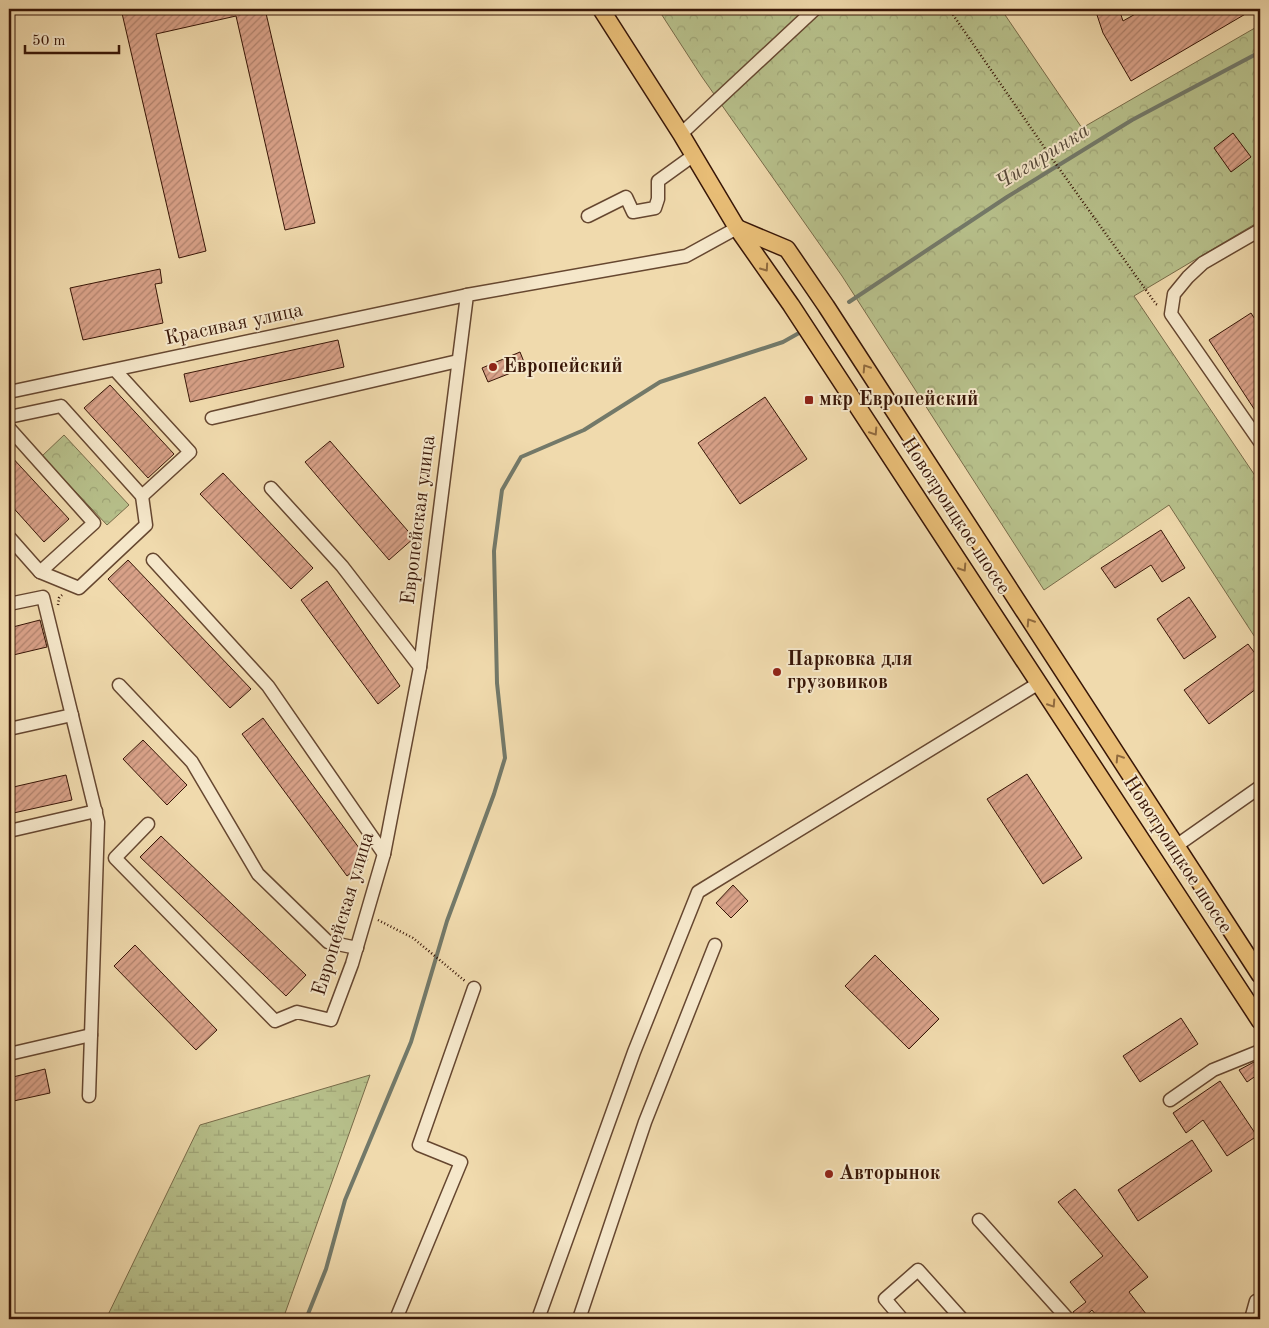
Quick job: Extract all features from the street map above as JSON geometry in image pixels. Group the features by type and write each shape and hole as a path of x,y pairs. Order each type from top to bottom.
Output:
{"main road":[{"path":"602,9 738,228"},
{"name":"Новотроицкое шоссе","path":"738,228 791,305 1260,1021"},
{"name":"Новотроицкое шоссе","path":"738,228 787,249 826,306 1260,975"}],"street":[{"path":"681,134 815,9"},
{"path":"588,216 626,196 634,212 655,208 658,199 658,181 694,155"},
{"path":"467,295 686,256 738,228"},
{"path":"1260,230 1204,263 1188,276 1174,294 1171,314 1260,442"},
{"name":"Европейская улица","path":"148,824 115,858 275,1021 297,1012 332,1020 357,948 384,854 420,667 467,295"},
{"name":"Красивая улица","path":"9,392 467,295"},
{"path":"212,418 458,361"},
{"path":"115,370 190,452 142,496"},
{"path":"9,417 61,406 142,496 146,525 80,588 40,572 9,537"},
{"path":"9,428 94,522 40,572"},
{"path":"271,488 342,566 420,667"},
{"path":"153,560 268,686 384,854"},
{"path":"9,604 43,597 98,822 89,1096"},
{"path":"538,1319 634,1052 698,892 1038,683"},
{"path":"119,685 192,762 258,874 328,942 357,948"},
{"path":"9,729 72,715"},
{"path":"1176,846 1260,787"},
{"path":"9,831 96,811"},
{"path":"579,1319 645,1122 715,945"},
{"path":"396,1319 461,1162 419,1145 474,988"},
{"path":"9,1054 91,1035"},
{"path":"1170,1100 1213,1070 1260,1051"},
{"path":"979,1220 1068,1319"},
{"path":"902,1319 885,1299 918,1270 962,1319"},
{"path":"1251,1319 1256,1301"}],"path":[{"path":"949,9 1053,160 1156,304 1171,314"},
{"path":"47,615 58,612 59,598 73,585"},
{"path":"367,914 413,938 474,988"}],"green space":[{"path":"658,9 1001,9 1082,128 1260,25 1260,221 1134,296 1260,483 1260,645 1169,505 1044,590 842,276 702,77"},
{"path":"64,435 129,505 107,525 42,456"},
{"path":"370,1075 283,1319 106,1319 200,1125"}],"building":[{"path":"121,9 265,9 315,223 285,230 236,16 156,34 206,251 179,258"},
{"path":"1095,9 1119,9 1123,21 1144,9 1254,9 1131,81 1103,33"},
{"path":"1233,133 1251,157 1231,172 1214,148"},
{"path":"160,269 162,283 155,284 163,323 83,340 70,288"},
{"path":"1251,313 1260,327 1260,418 1209,340"},
{"path":"338,340 344,367 190,402 184,374"},
{"path":"520,352 526,367 488,382 482,368"},
{"path":"110,385 174,454 148,478 84,408"},
{"path":"765,397 807,459 740,504 698,443"},
{"path":"330,441 414,538 389,560 305,462"},
{"path":"9,454 69,519 44,542 9,503"},
{"path":"223,473 313,568 291,589 200,494"},
{"path":"1161,530 1185,568 1162,582 1151,565 1115,588 1101,568"},
{"path":"128,560 251,689 230,708 108,579"},
{"path":"327,581 400,686 378,704 301,600"},
{"path":"1189,597 1216,637 1184,659 1157,619"},
{"path":"40,620 47,647 9,656 9,628"},
{"path":"1248,644 1260,660 1260,686 1209,724 1184,690"},
{"path":"263,718 368,860 347,876 242,734"},
{"path":"143,740 187,785 167,805 123,759"},
{"path":"1027,774 1082,858 1043,884 987,799"},
{"path":"66,775 72,800 9,814 9,788"},
{"path":"161,836 306,975 286,996 140,857"},
{"path":"733,885 748,901 731,918 716,903"},
{"path":"135,945 217,1030 196,1050 114,966"},
{"path":"875,955 939,1019 909,1049 845,986"},
{"path":"1181,1018 1198,1044 1140,1082 1123,1056"},
{"path":"1254,1062 1260,1073 1247,1082 1239,1070"},
{"path":"45,1069 50,1093 9,1102 9,1078"},
{"path":"1220,1081 1257,1136 1227,1156 1203,1120 1186,1133 1173,1113"},
{"path":"1192,1140 1212,1171 1138,1221 1118,1190"},
{"path":"1075,1189 1148,1277 1129,1292 1150,1319 1099,1319 1092,1310 1082,1319 1076,1319 1073,1312 1086,1302 1070,1282 1103,1256 1058,1202"}],"waterway":[{"name":"Чигиринка","path":"849,302 1007,197 1132,120 1260,52"},
{"path":"306,1319 326,1269 345,1200 411,1042 447,921 494,794 505,758 497,683 494,551 502,490 521,457 584,430 660,382 783,342 799,333"}],"place":[{"name":"Европейский","path":"493,367"},
{"name":"мкр Европейский","path":"809,400"},
{"name":"Парковка для грузовиков","path":"777,672"},
{"name":"Авторынок","path":"829,1174"}]}
